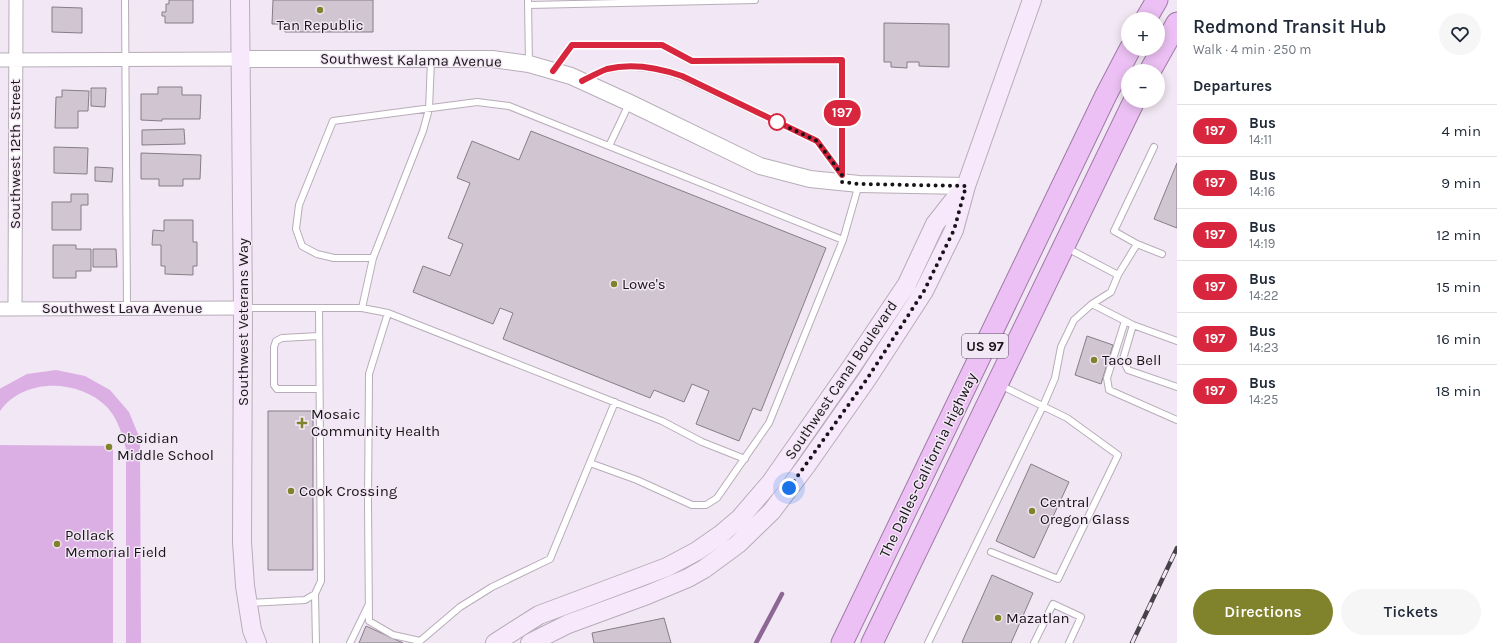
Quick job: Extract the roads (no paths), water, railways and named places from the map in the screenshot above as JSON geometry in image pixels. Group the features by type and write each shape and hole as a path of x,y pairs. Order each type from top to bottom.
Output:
{"highway":[{"path":"1150,12 1157,0"},
{"path":"1154,64 1177,23"},
{"name":"The Dalles-California Highway","path":"842,643 1106,95 1126,56"},
{"name":"The Dalles-California Highway","path":"872,643 1131,108"},
{"path":"987,343 988,375 990,380 998,384"}],"main road":[{"name":"Southwest Veterans Way","path":"240,0 243,308 242,542 247,603 256,643"},
{"name":"Southwest Canal Boulevard","path":"530,643 568,624 648,595 688,578 704,569 738,544 772,511 849,404 914,308 954,230 966,186 1032,0"},
{"name":"Southwest Canal Boulevard","path":"496,643 539,615 667,567 697,551 720,535 740,518 771,482 852,366 907,284 935,224 966,186"}],"street":[{"name":"Southwest 12th Street","path":"15,309 16,0"},
{"name":"Southwest Kalama Avenue","path":"0,60 492,58 529,64 571,76 760,166 810,179 842,179 859,184 966,186"},
{"name":"Southwest Lava Avenue","path":"0,309 243,308"}],"lane":[{"path":"125,0 127,308"},
{"path":"529,64 528,2 755,0"},
{"path":"553,71 572,45 662,45 692,61 842,60 842,179"},
{"path":"362,308 373,258 424,131 430,109 431,59"},
{"path":"582,81 607,69 620,68 665,70 682,76 817,141 842,179"},
{"path":"373,258 334,258 317,254 302,246 296,229 299,205 333,121 477,102 509,106 843,240"},
{"path":"609,146 630,103"},
{"path":"1154,148 1114,231 1137,244 1162,254"},
{"path":"590,462 638,480 692,505 706,505 717,498 769,424 843,240 859,184"},
{"path":"928,643 1055,378 1061,347 1074,320 1092,304 1111,292 1118,276 1137,244"},
{"path":"1063,246 1118,276"},
{"path":"1092,304 1133,325 1177,341"},
{"path":"243,308 362,308 388,313 615,402 662,422 702,442 745,459"},
{"path":"316,643 316,594 321,581 319,308"},
{"path":"388,313 369,374 369,621 393,635 420,642 460,607 492,587 550,559 615,402"},
{"path":"1125,321 1107,378 1109,390 1177,420"},
{"path":"1133,325 1123,359 1128,370 1177,387"},
{"path":"319,336 282,338 276,341 274,348 274,385 276,389 319,389"},
{"path":"991,552 1058,579 1118,455 1067,418 998,384"},
{"path":"247,603 305,600 316,594"},
{"path":"350,643 369,604"},
{"path":"1034,643 1054,604 1081,617 1068,643"}],"waterway":[{"path":"756,643 782,594"}],"railway":[{"path":"1132,643 1177,548"}],"place":[{"name":"Tan Republic","path":"320,10"},
{"name":"Lowe's","path":"614,284"},
{"name":"Taco Bell","path":"1094,360"},
{"name":"Mosaic Community Health","path":"302,423"},
{"name":"Obsidian Middle School","path":"109,447"},
{"name":"Cook Crossing","path":"291,491"},
{"name":"Central Oregon Glass","path":"1032,511"},
{"name":"Pollack Memorial Field","path":"57,544"},
{"name":"Mazatlan","path":"998,618"}]}
